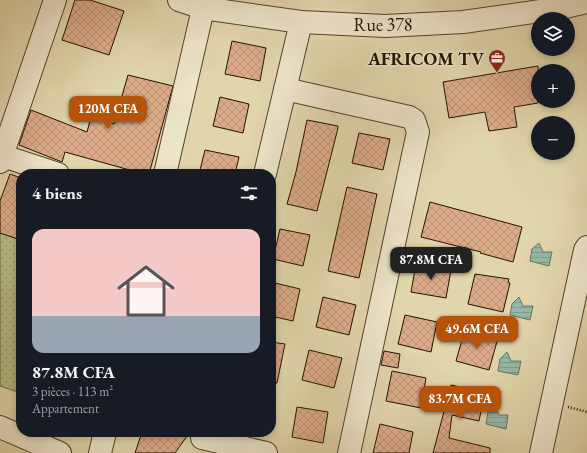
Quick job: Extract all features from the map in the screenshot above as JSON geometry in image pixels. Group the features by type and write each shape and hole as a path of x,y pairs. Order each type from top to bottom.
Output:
{"street":[{"path":"40,169 1,158 55,0"},
{"name":"Rue 378","path":"179,0 301,22 385,26 464,22 560,8 587,2"},
{"path":"166,169 204,4"},
{"path":"266,169 301,22"},
{"path":"285,89 409,117 414,120 418,132 349,453"},
{"path":"541,453 583,258 587,247"},
{"path":"0,427 16,434"},
{"path":"23,437 60,453"},
{"path":"100,453 104,437"},
{"path":"202,441 266,453"}],"green space":[{"path":"0,233 16,238 16,391 0,386"}],"shaded area":[{"path":"539,243 543,252 552,252 549,266 530,261 532,249"},
{"path":"519,297 523,306 533,306 530,320 510,315 512,304"},
{"path":"507,352 511,361 521,361 518,375 498,371 500,359"},
{"path":"495,406 499,415 508,415 506,429 486,424 488,412"}],"building":[{"path":"75,0 90,0 124,11 109,55 62,40"},
{"path":"232,41 266,48 260,81 225,74"},
{"path":"531,67 531,104 514,107 517,127 489,131 485,112 449,118 443,82"},
{"path":"128,75 173,86 150,169 126,169 65,152 62,162 19,145 31,110 87,132 91,117 114,124"},
{"path":"220,97 249,104 243,133 213,126"},
{"path":"307,120 338,126 317,211 287,204 296,172"},
{"path":"359,133 390,139 383,170 352,163"},
{"path":"205,150 239,157 236,169 200,169"},
{"path":"10,174 16,176 16,238 0,233 0,201"},
{"path":"347,187 377,194 359,278 328,271"},
{"path":"430,202 522,227 513,262 480,253 481,252 421,237"},
{"path":"280,229 310,235 303,266 276,260 276,246"},
{"path":"416,264 451,270 446,298 411,292"},
{"path":"475,274 509,279 508,282 510,283 503,312 468,304"},
{"path":"276,283 300,289 293,321 276,317"},
{"path":"323,297 356,305 349,335 316,327"},
{"path":"405,315 437,322 431,352 398,344"},
{"path":"465,329 498,338 489,370 456,361"},
{"path":"276,343 285,344 276,383"},
{"path":"309,350 342,358 334,388 302,380"},
{"path":"384,351 400,354 398,368 381,365"},
{"path":"392,371 426,378 421,408 386,401"},
{"path":"451,385 485,392 479,421 452,415 449,438 490,448 490,453 433,453"},
{"path":"297,407 328,412 323,443 292,437"},
{"path":"380,424 413,432 409,453 373,453"},
{"path":"140,437 186,437 175,453 135,453"}],"place":[{"name":"AFRICOM TV","path":"497,73"}]}
